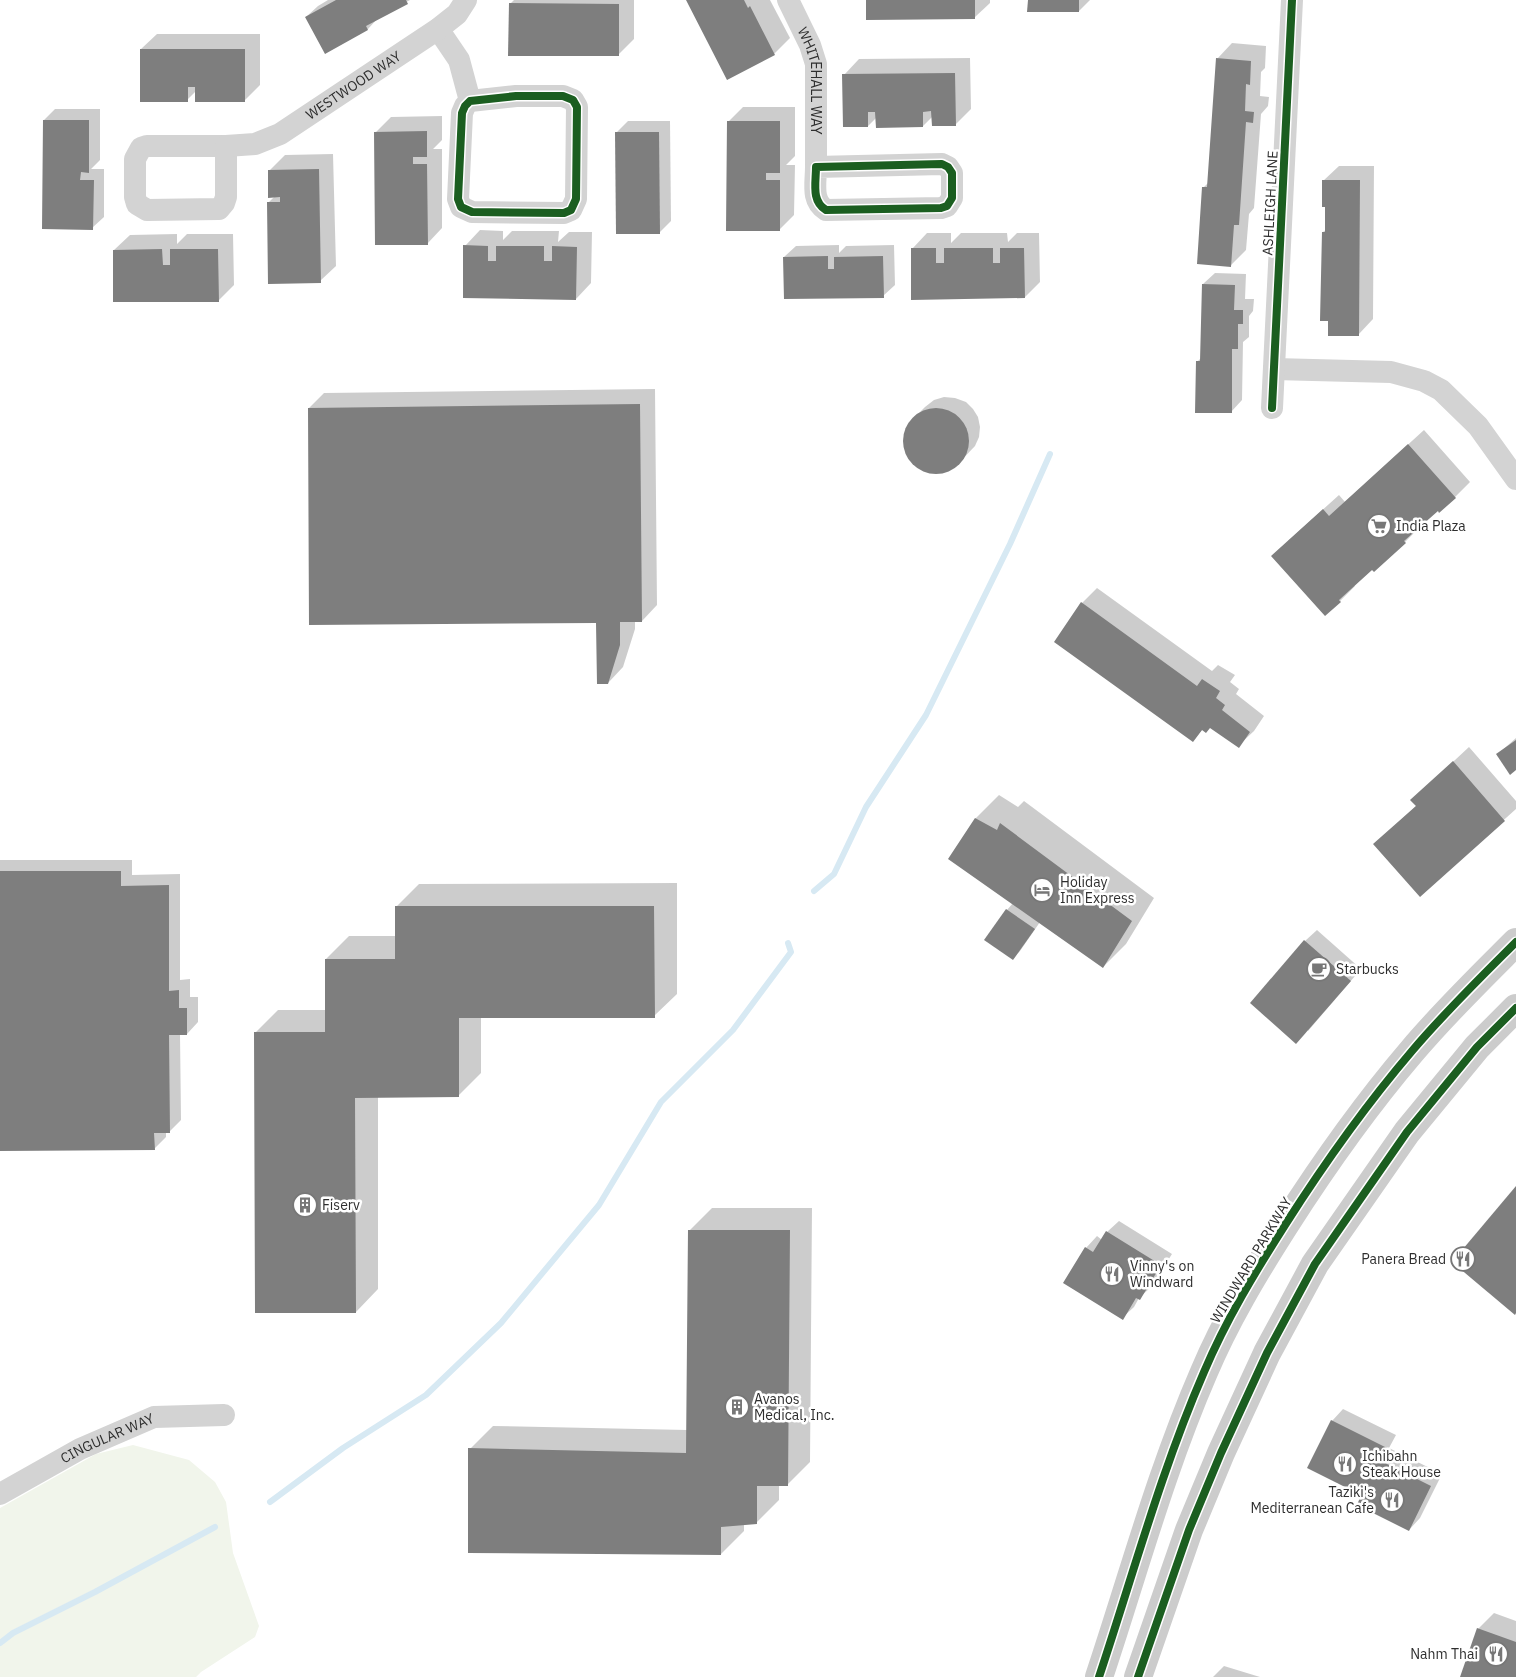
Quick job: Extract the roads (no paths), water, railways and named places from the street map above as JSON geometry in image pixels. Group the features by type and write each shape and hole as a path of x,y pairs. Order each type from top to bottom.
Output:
{"main road":[{"name":"WINDWARD PARKWAY","path":"1099,1677 1168,1462 1204,1371 1238,1301 1320,1170 1366,1107 1412,1050 1516,942"},
{"path":"1138,1677 1189,1530 1221,1453 1267,1353 1315,1264 1407,1132 1478,1047 1516,1008"}],"street":[{"name":"WESTWOOD WAY","path":"226,146 226,197 219,209 147,210 137,204 135,197 135,159 141,148 147,146 255,144 280,134 438,29 457,14 466,0"},
{"name":"WHITEHALL WAY","path":"788,0 810,46 816,64 816,167 816,200 819,206 826,210 941,208 947,206 952,198 952,173 948,167 942,164 816,167"},
{"name":"ASHLEIGH LANE","path":"1272,408 1292,0"},
{"path":"438,29 460,60 470,101"},
{"path":"516,96 564,96 573,100 577,107 576,199 571,210 564,213 472,212 462,207 458,199 462,113 470,101 516,96"},
{"path":"1274,369 1391,372 1424,381 1441,390 1478,426 1516,479"},
{"name":"CINGULAR WAY","path":"0,1494 80,1449 154,1417 224,1414"}],"waterway":[{"path":"814,891 834,874 866,807 926,715 1010,544 1050,454"},
{"path":"270,1502 343,1448 426,1395 501,1323 599,1205 661,1102 733,1030 791,952 788,943"},
{"path":"0,1643 13,1633 95,1592 215,1527"}],"place":[{"name":"India Plaza","path":"1379,526"},
{"name":"Holiday Inn Express","path":"1042,890"},
{"name":"Starbucks","path":"1319,969"},
{"name":"Fiserv","path":"305,1205"},
{"name":"Panera Bread","path":"1463,1259"},
{"name":"Vinny's on Windward","path":"1112,1274"},
{"name":"Avanos Medical, Inc.","path":"737,1407"},
{"name":"Ichibahn Steak House","path":"1345,1464"},
{"name":"Taziki's Mediterranean Cafe","path":"1392,1500"},
{"name":"Nahm Thai","path":"1496,1654"}]}
